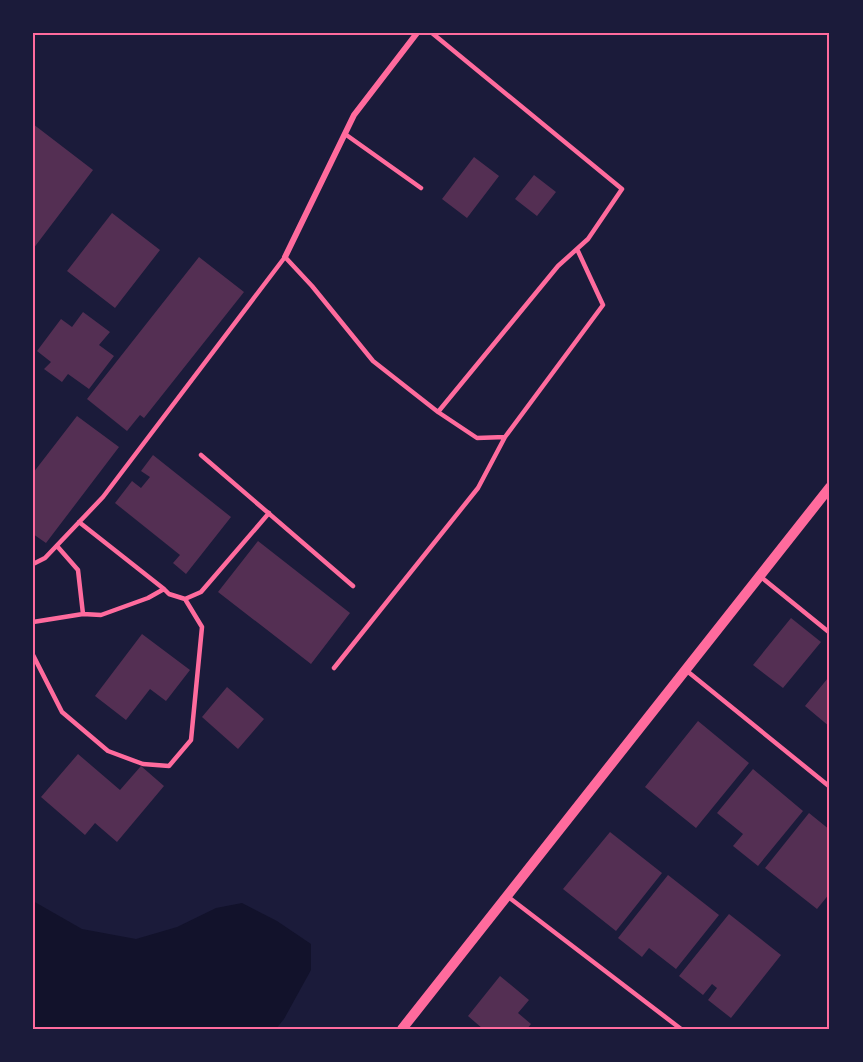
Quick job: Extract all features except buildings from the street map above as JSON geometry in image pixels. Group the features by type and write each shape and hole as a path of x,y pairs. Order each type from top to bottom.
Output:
{"street":[{"path":"285,257 354,115 417,33"},
{"path":"403,1029 830,487"}],"lane":[{"path":"432,33 622,189 588,239 558,266 438,412"},
{"path":"345,134 421,189"},
{"path":"334,668 478,488 505,437 603,305 577,249"},
{"path":"33,564 45,558 103,496 285,257 312,286 373,362 438,412 477,438 505,437"},
{"path":"201,455 353,586"},
{"path":"79,522 169,594 185,599 201,592 269,513"},
{"path":"57,546 78,570 83,614"},
{"path":"759,575 830,633"},
{"path":"33,622 83,614 101,615 148,598 164,589"},
{"path":"33,655 62,712 108,751 143,764 170,766 191,740 202,627 185,599"},
{"path":"685,669 830,787"},
{"path":"507,896 681,1029"}],"shaded area":[{"path":"33,901 82,929 136,939 177,927 216,908 242,903 277,921 311,944 311,970 276,1029 33,1029"}]}
